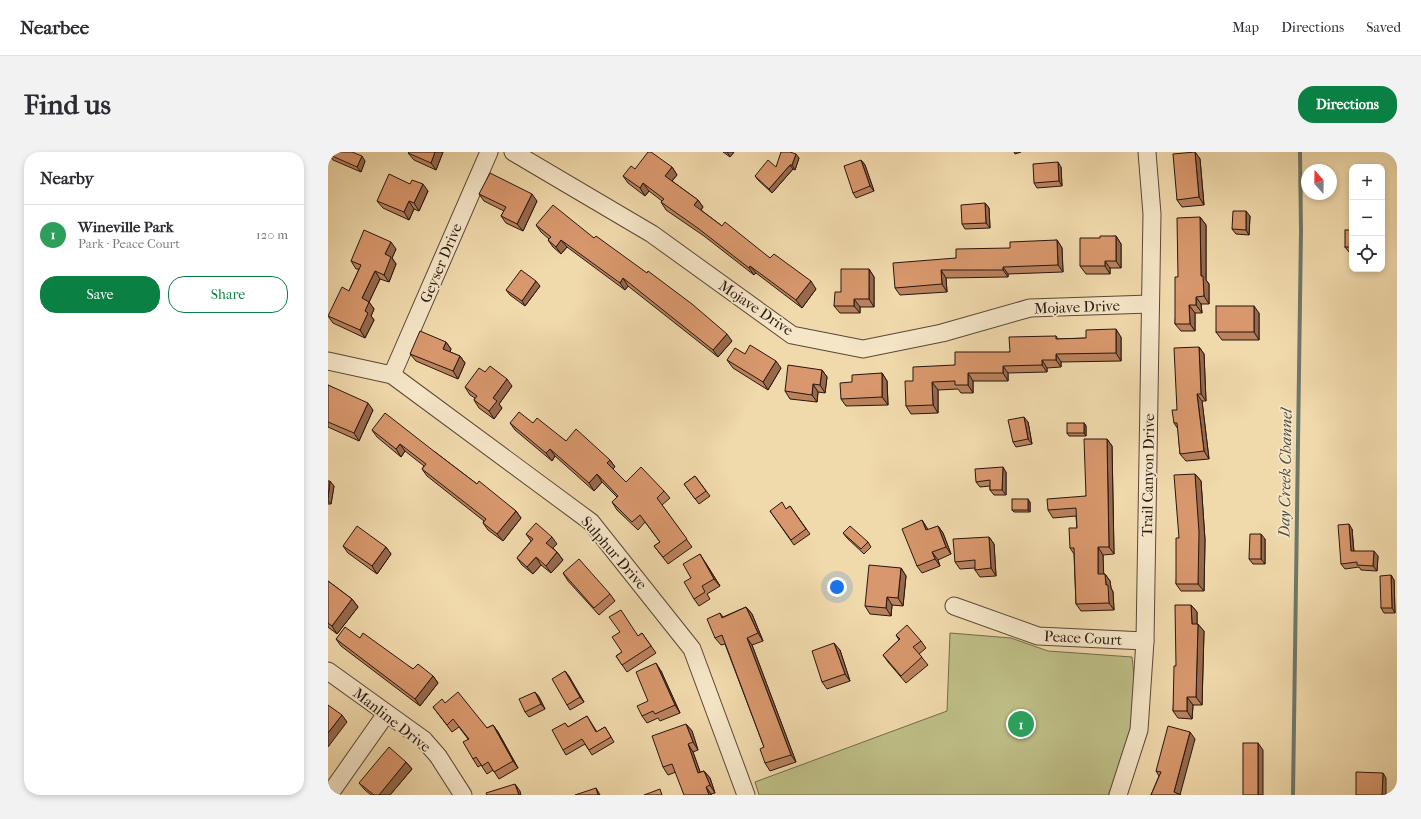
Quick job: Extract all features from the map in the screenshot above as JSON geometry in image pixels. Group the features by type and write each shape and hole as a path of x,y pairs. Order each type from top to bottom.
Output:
{"street":[{"name":"Geyser Drive","path":"392,375 489,152"},
{"name":"Mojave Drive","path":"513,152 652,234 792,335 863,349 942,333 1030,308 1150,304"},
{"name":"Trail Canyon Drive","path":"1118,795 1139,730 1145,641 1152,214 1147,152"},
{"name":"Sulphur Drive","path":"328,360 392,375 591,522 692,649 746,795"},
{"name":"Peace Court","path":"954,606 1038,636 1145,641"},
{"name":"Manline Drive","path":"328,671 424,740 438,756 463,795"},
{"path":"329,795 386,714"}],"green space":[{"path":"950,633 1011,638 1048,651 1132,657 1135,691 1130,731 1123,758 1108,795 759,795 755,782 947,711"}],"building":[{"path":"331,152 352,152 362,156 357,167 330,155"},
{"path":"435,152 431,163 408,153"},
{"path":"648,152 651,152 672,167 665,176 698,200 694,205 722,226 725,222 770,258 774,254 811,281 796,300 750,266 749,268 699,229 661,202 664,199 643,183 640,188 623,176 631,166 635,169"},
{"path":"781,152 796,154 792,165 790,165 769,189 755,176 768,160 776,167"},
{"path":"1195,152 1199,197 1177,200 1173,154"},
{"path":"861,160 870,186 853,193 844,166"},
{"path":"1058,162 1059,181 1034,183 1033,164"},
{"path":"490,173 532,194 517,224 501,216 506,207 479,194"},
{"path":"389,174 410,184 412,180 423,184 414,203 409,201 404,212 377,201"},
{"path":"985,203 986,223 962,224 961,205"},
{"path":"553,205 594,238 596,236 647,273 648,271 692,304 727,334 713,350 623,278 620,283 561,240 556,247 548,240 551,237 536,225"},
{"path":"1233,211 1246,211 1246,230 1232,229"},
{"path":"1200,217 1201,276 1203,276 1204,296 1196,297 1196,305 1189,305 1190,324 1175,324 1175,277 1178,277 1177,218"},
{"path":"364,230 391,242 385,254 391,257 384,275 375,271 362,298 369,302 365,311 368,313 360,330 328,316 342,287 349,291 361,265 351,261"},
{"path":"1345,230 1349,230 1349,247 1345,247"},
{"path":"1100,236 1116,236 1116,261 1105,261 1105,266 1080,266 1080,238 1100,238"},
{"path":"1057,240 1058,265 1003,267 1003,270 941,270 942,284 895,288 893,263 956,258 956,249 1010,248 1010,242"},
{"path":"841,269 869,269 869,299 854,299 854,306 834,306 835,292 841,292"},
{"path":"521,270 536,281 522,301 506,290"},
{"path":"1216,306 1254,306 1254,332 1216,332"},
{"path":"1116,329 1116,353 1056,354 1056,360 1042,360 1042,365 1003,366 1003,373 968,373 968,385 955,385 955,381 932,382 933,405 906,406 905,381 913,381 913,367 955,365 955,352 1010,352 1009,337 1056,336 1056,339 1086,338 1086,330"},
{"path":"420,331 446,342 443,349 460,356 453,371 410,354"},
{"path":"750,345 776,361 763,382 727,360 735,348 745,354"},
{"path":"1199,347 1201,394 1197,394 1204,451 1180,454 1177,423 1174,423 1172,410 1177,410 1174,348"},
{"path":"788,365 822,370 820,385 813,384 812,395 785,391"},
{"path":"490,366 507,379 493,398 497,401 489,411 474,400 477,396 465,387 479,368 485,372"},
{"path":"882,373 882,397 841,399 840,383 852,382 852,375"},
{"path":"328,385 368,403 354,433 328,422"},
{"path":"519,412 533,423 537,418 566,441 576,429 610,460 607,463 626,482 641,467 664,491 657,498 687,539 663,557 654,546 660,542 640,515 632,522 612,502 618,496 597,474 589,483 550,449 546,453 510,423"},
{"path":"385,413 477,484 479,481 516,511 497,534 483,523 486,519 422,469 426,464 400,444 396,449 372,430"},
{"path":"1024,417 1028,439 1013,442 1008,420"},
{"path":"1067,423 1084,423 1084,433 1067,433"},
{"path":"1084,439 1107,439 1109,547 1098,547 1098,574 1105,574 1106,585 1108,585 1109,603 1076,604 1074,548 1070,548 1069,528 1077,528 1076,508 1048,510 1047,499 1086,496"},
{"path":"1003,467 1002,490 990,490 990,480 976,482 975,469"},
{"path":"1195,474 1199,532 1198,584 1176,584 1176,538 1179,538 1174,475"},
{"path":"695,476 706,491 695,499 684,484"},
{"path":"328,481 330,481 328,497"},
{"path":"1012,499 1028,499 1028,510 1012,510"},
{"path":"782,502 786,509 790,506 806,529 791,540 770,511"},
{"path":"922,520 926,530 938,526 946,547 932,552 935,559 917,566 902,529"},
{"path":"536,523 552,537 546,543 557,552 546,566 536,557 527,567 517,558 533,539 526,534"},
{"path":"1349,524 1351,551 1374,551 1373,566 1357,565 1357,562 1341,564 1338,525"},
{"path":"357,526 386,547 372,566 343,546"},
{"path":"850,526 868,542 861,549 843,533"},
{"path":"1250,534 1261,534 1261,559 1249,559"},
{"path":"989,537 991,568 975,570 975,560 955,562 953,539"},
{"path":"700,554 714,579 702,586 705,592 694,599 684,582 691,578 683,564"},
{"path":"579,559 610,594 594,608 563,573"},
{"path":"869,565 901,568 898,598 887,597 886,608 865,606"},
{"path":"1391,575 1392,608 1381,608 1380,576"},
{"path":"328,581 352,599 332,626 328,623"},
{"path":"1175,605 1191,605 1192,624 1198,624 1196,697 1187,697 1187,711 1173,711 1174,666 1176,666"},
{"path":"746,607 758,633 747,638 791,755 765,763 760,749 764,747 722,635 715,638 707,619 720,613 722,618"},
{"path":"621,610 638,636 642,633 651,646 622,665 616,656 622,652 612,637 620,632 609,617"},
{"path":"907,625 921,641 913,647 922,657 901,676 883,655 900,639 896,635"},
{"path":"345,627 360,638 363,633 413,669 418,664 433,676 415,699 336,639"},
{"path":"834,643 845,674 822,682 812,651"},
{"path":"656,663 675,705 655,714 653,711 642,716 637,706 648,701 636,672"},
{"path":"565,671 580,697 567,705 552,679"},
{"path":"458,692 487,728 493,725 513,761 494,772 488,762 482,766 476,757 473,759 463,742 469,739 453,719 447,725 433,707 442,699 445,703"},
{"path":"535,692 541,704 525,712 519,699"},
{"path":"328,705 342,715 328,733"},
{"path":"587,716 596,732 605,727 611,737 589,750 582,739 563,750 552,730 565,723 568,727"},
{"path":"686,724 693,742 688,744 698,773 704,771 710,785 706,787 709,795 684,795 672,764 663,767 652,736"},
{"path":"1168,726 1190,732 1174,792 1181,795 1151,795 1161,772 1156,771"},
{"path":"1243,743 1258,743 1258,795 1243,795"},
{"path":"389,747 406,762 379,795 374,795 359,783"},
{"path":"1356,772 1383,773 1382,795 1356,795"},
{"path":"515,784 519,795 487,795 486,793"},
{"path":"596,788 598,795 575,795"},
{"path":"660,789 662,795 644,795"}],"waterway":[{"name":"Day Creek Channel","path":"1293,795 1301,231 1300,152"}],"place":[{"name":"Wineville Park","path":"1021,724"}]}
